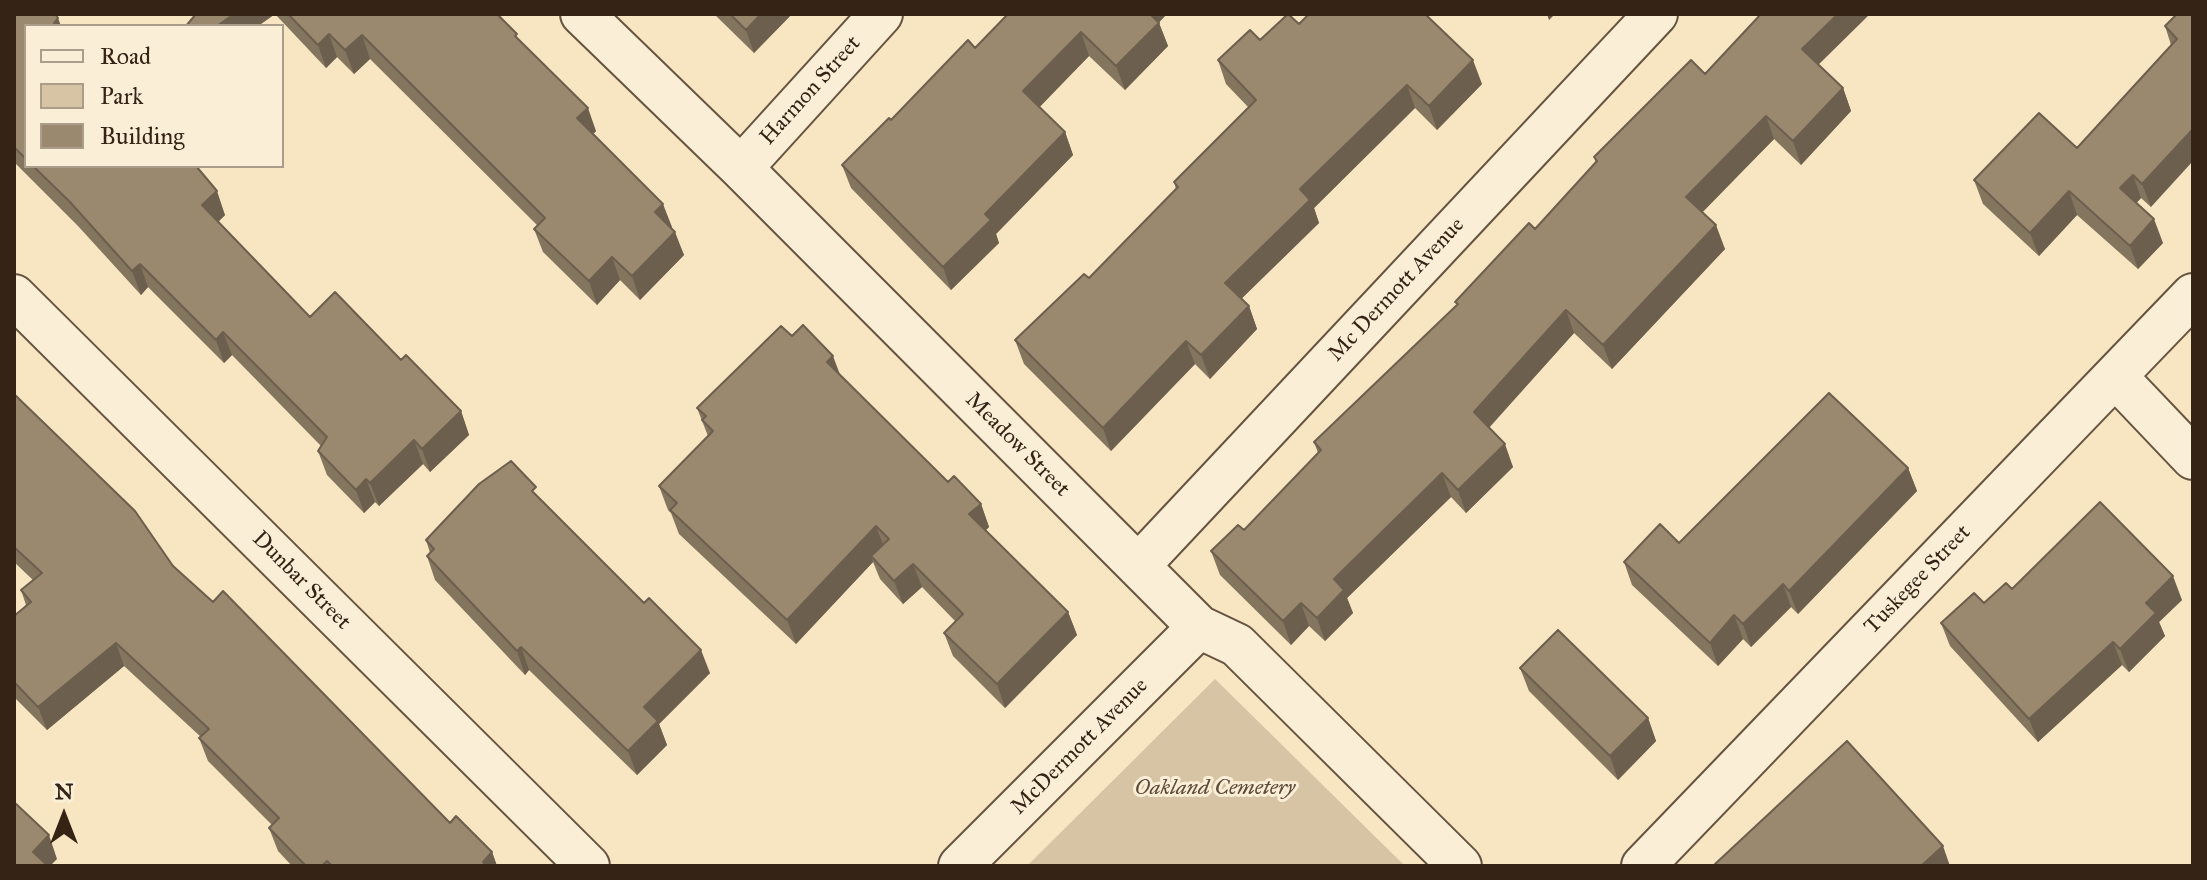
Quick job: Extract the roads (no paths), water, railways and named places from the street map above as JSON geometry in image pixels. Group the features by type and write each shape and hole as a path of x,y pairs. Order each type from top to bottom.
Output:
{"street":[{"name":"Meadow Street","path":"582,14 741,168 1199,627 1237,645 1460,866"},
{"name":"Harmon Street","path":"741,168 881,14"},
{"name":"Mc Dermott Avenue","path":"1138,566 1656,14"},
{"name":"Tuskegee Street","path":"1643,866 2193,295"},
{"name":"Dunbar Street","path":"14,296 588,866"},
{"path":"2115,376 2193,458"},
{"name":"McDermott Avenue","path":"960,866 1199,627"}],"park label":[{"name":"Oakland Cemetery","path":"1215,789"}]}
